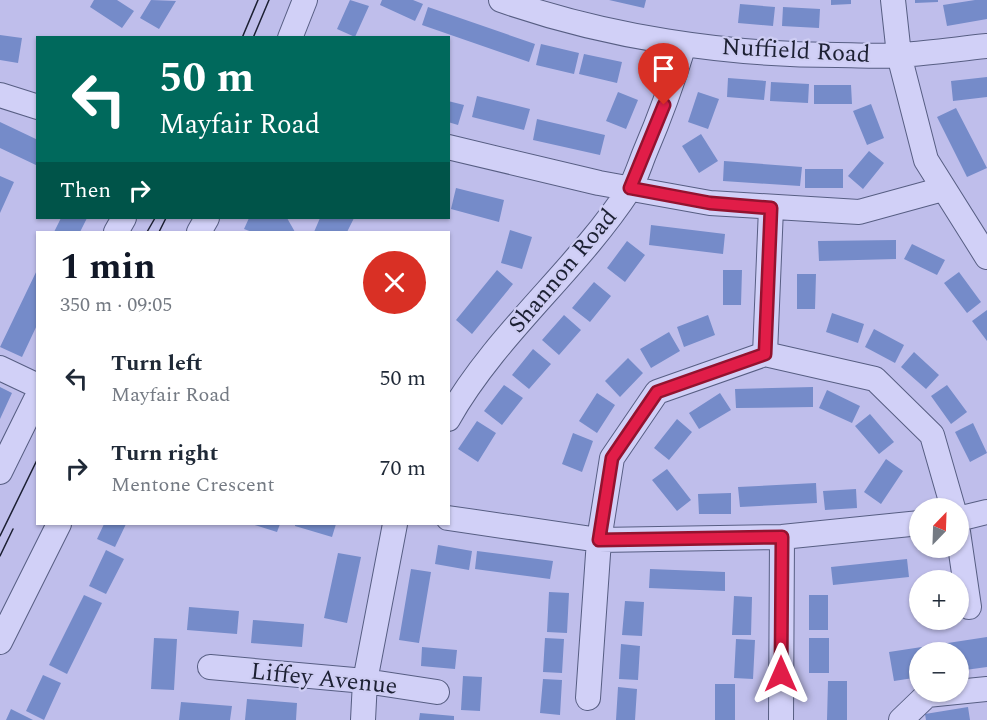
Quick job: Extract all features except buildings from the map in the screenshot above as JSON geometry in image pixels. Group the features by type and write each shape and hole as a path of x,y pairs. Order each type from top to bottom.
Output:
{"street":[{"path":"291,36 305,0"},
{"name":"Nuffield Road","path":"501,0 582,23 684,45 792,55 899,55 987,46"},
{"path":"893,0 899,55 926,160 987,257"},
{"name":"Shannon Road","path":"450,411 455,391 578,258 630,188 657,125 684,45"},
{"path":"0,95 36,106"},
{"path":"450,147 599,183 710,203 859,212 943,189"},
{"path":"765,354 771,208"},
{"path":"588,698 599,540 612,458 657,392 765,354 875,380 932,435 950,498"},
{"path":"0,368 36,385"},
{"path":"0,472 36,399"},
{"path":"969,516 987,512"},
{"path":"450,518 599,540 782,537 909,524"},
{"path":"0,642 58,525"},
{"path":"363,720 365,681 394,525"},
{"path":"781,720 782,537"},
{"name":"Liffey Avenue","path":"210,667 365,681 437,692"},
{"path":"901,720 927,695 987,689"}],"tram line":[{"path":"243,36 258,0"},
{"path":"254,36 269,0"},
{"path":"148,231 154,219"},
{"path":"160,231 166,219"},
{"path":"0,536 36,462"},
{"path":"0,556 13,529"}],"route":[{"path":"664,105 630,188 710,203 771,208 765,354 657,392 612,458 599,540 782,537 781,674"}]}
